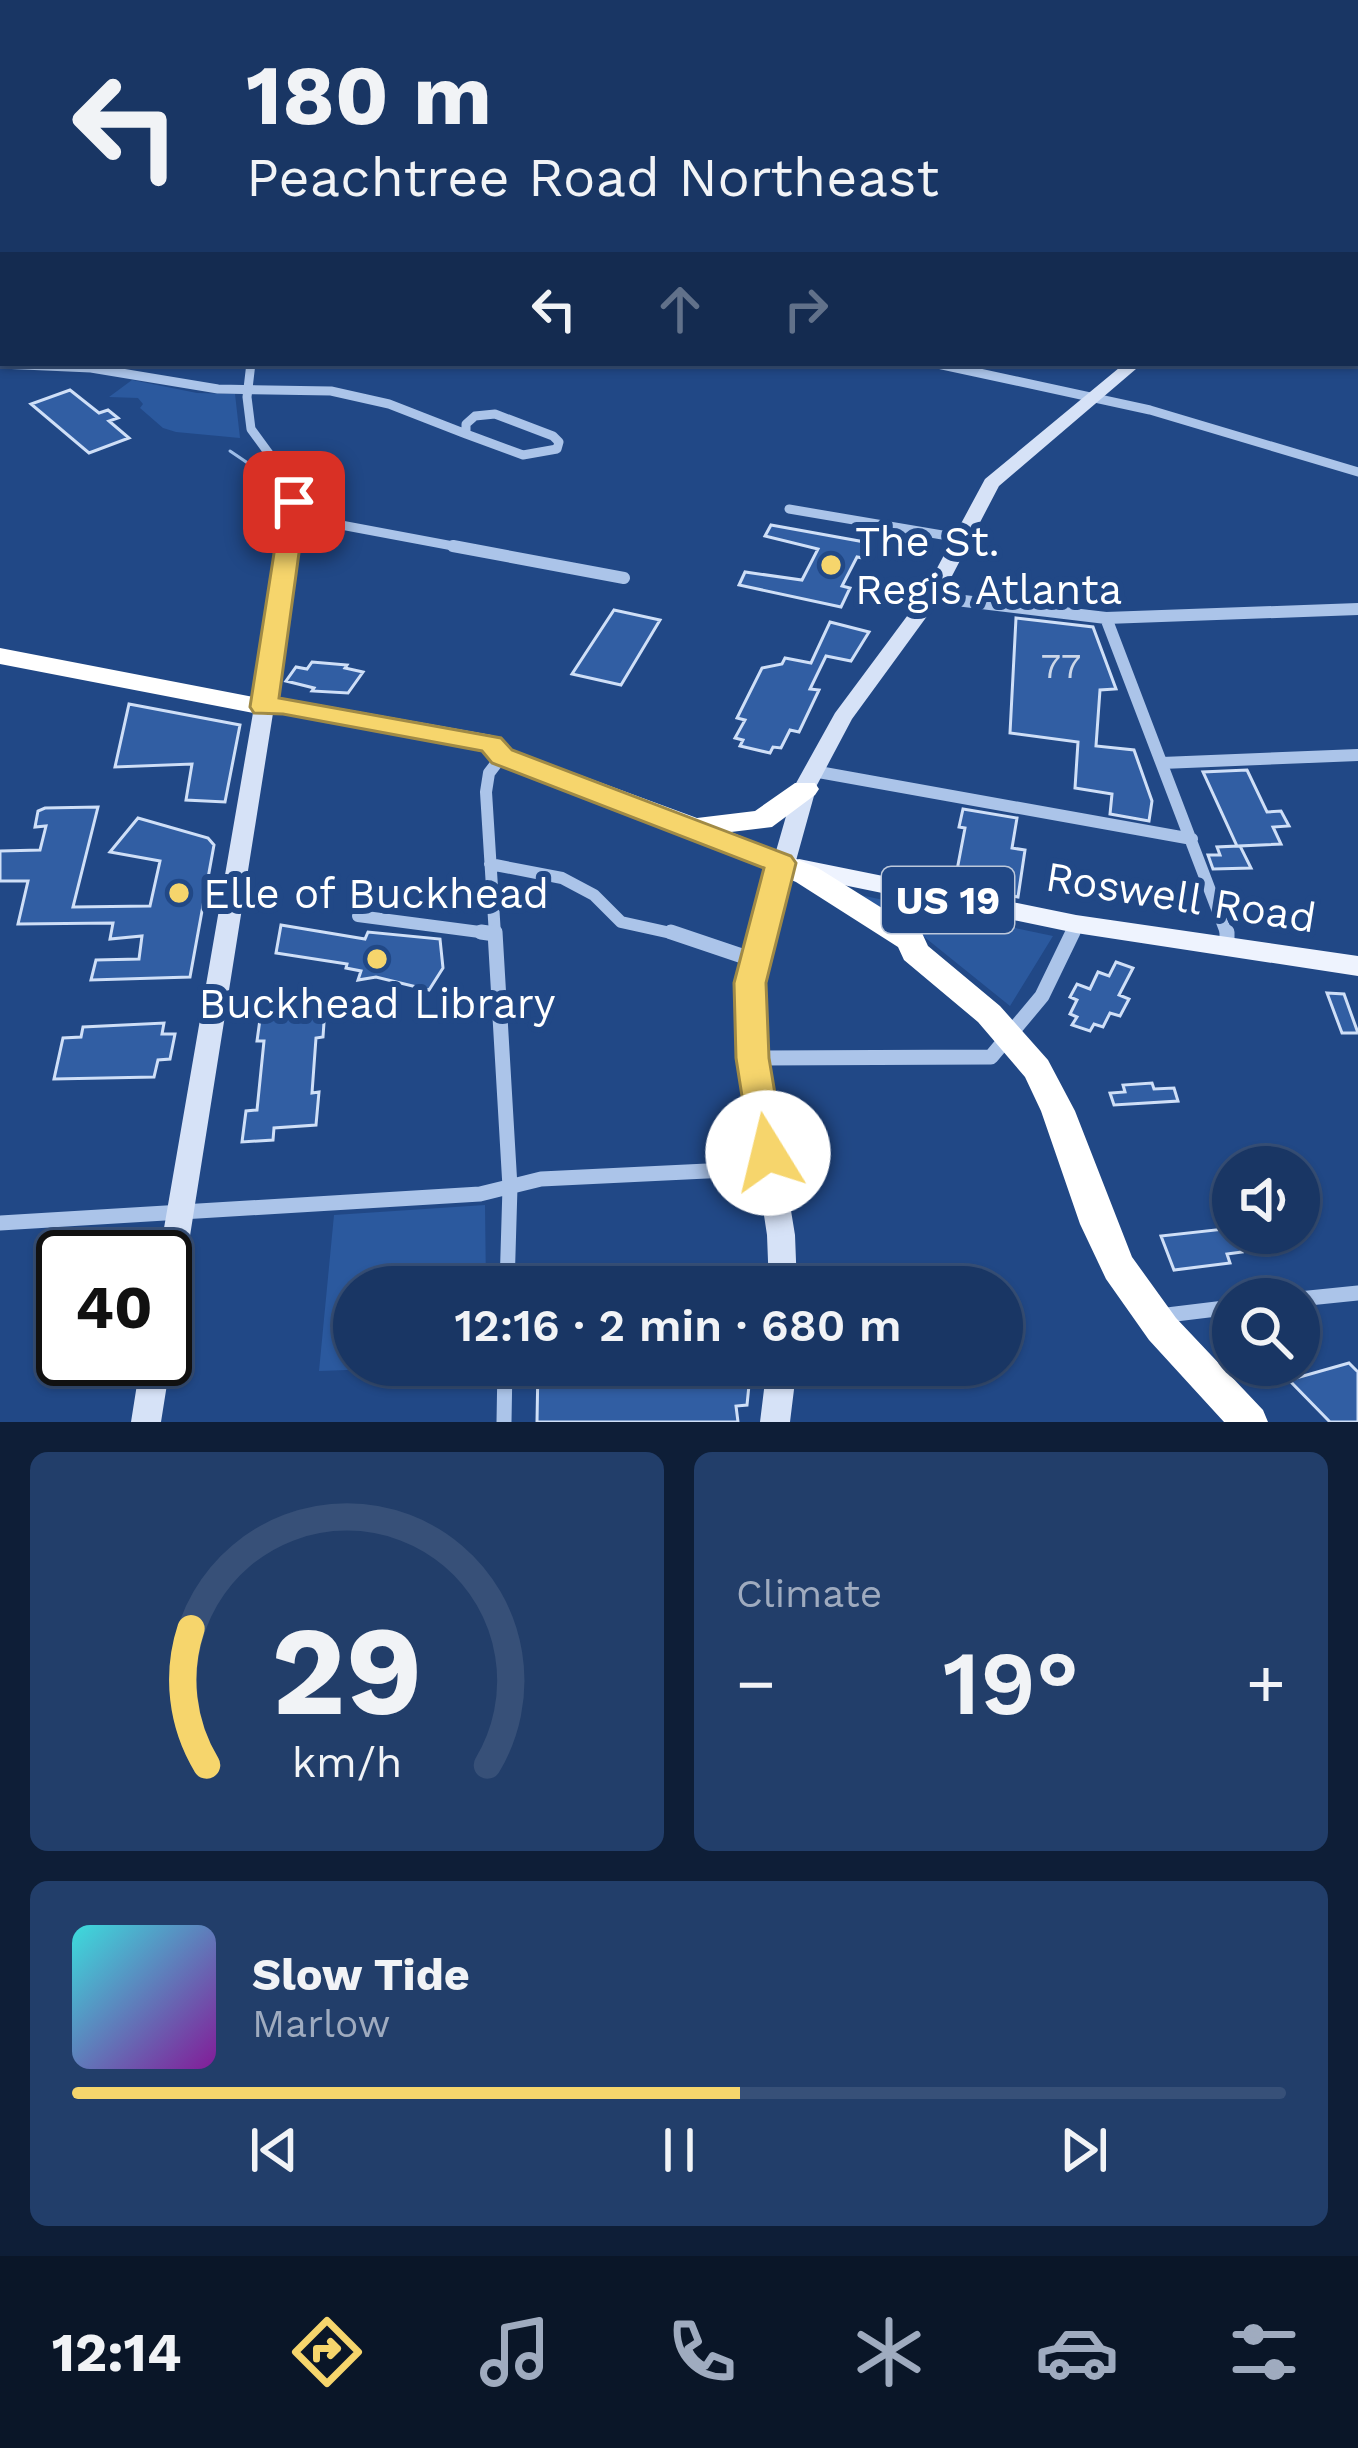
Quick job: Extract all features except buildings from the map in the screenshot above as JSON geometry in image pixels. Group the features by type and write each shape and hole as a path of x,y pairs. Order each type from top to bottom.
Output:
{"highway":[{"name":"US 19","path":"0,656 264,707 287,718 482,758 502,756 781,863"},
{"path":"679,821 724,827 750,824 785,808 808,780"},
{"path":"781,863 792,885 900,952 915,952 1011,1040 1048,1090 1100,1230 1120,1270 1237,1418"}],"main road":[{"name":"Roswell Road","path":"781,863 1076,924 1358,966"}],"street":[{"path":"46,366 91,368 191,386 352,394 525,456 544,456 559,445 553,436 501,416 440,424"},
{"path":"177,1230 292,516 292,487 251,430 247,389 251,366"},
{"path":"947,366 1091,396 1358,472"},
{"path":"781,1266 753,1058 750,983 808,780 842,718 931,597 997,476 1131,366"},
{"path":"466,434 466,424 475,416"},
{"path":"789,509 960,538"},
{"path":"292,516 624,578"},
{"path":"290,533 334,524"},
{"path":"931,597 1106,617 1358,609"},
{"path":"1106,617 1227,929 1227,948"},
{"path":"1162,763 1358,755"},
{"path":"502,756 487,781 510,1187 508,1266"},
{"path":"808,780 1192,839"},
{"path":"490,864 561,874 610,906 621,922 655,923 722,952 754,960"},
{"path":"358,916 495,934"},
{"path":"753,1058 992,1057 1011,1040 1072,942 1076,924"},
{"path":"0,1223 480,1194 541,1179 771,1168"},
{"path":"1320,1297 1358,1293"},
{"path":"1152,1316 1212,1309"},
{"path":"146,1422 152,1386"},
{"path":"504,1422 505,1386"},
{"path":"775,1422 779,1386"}],"shaded area":[{"path":"132,380 197,393 235,394 240,438 163,428 140,408 143,404 138,398 109,397"},
{"path":"860,895 1053,936 1010,1006 907,923"},
{"path":"485,1205 486,1266 333,1266 333,1370 319,1371 334,1215"}],"waterway":[{"path":"230,451 258,470 263,480 258,499"}],"place":[{"name":"The St. Regis Atlanta","path":"831,565"},
{"name":"Elle of Buckhead","path":"179,893"},
{"name":"Buckhead Library","path":"377,959"}],"route":[{"path":"294,502 264,707 283,706 491,744 502,756 781,863 750,983 753,1058 768,1153"}]}
